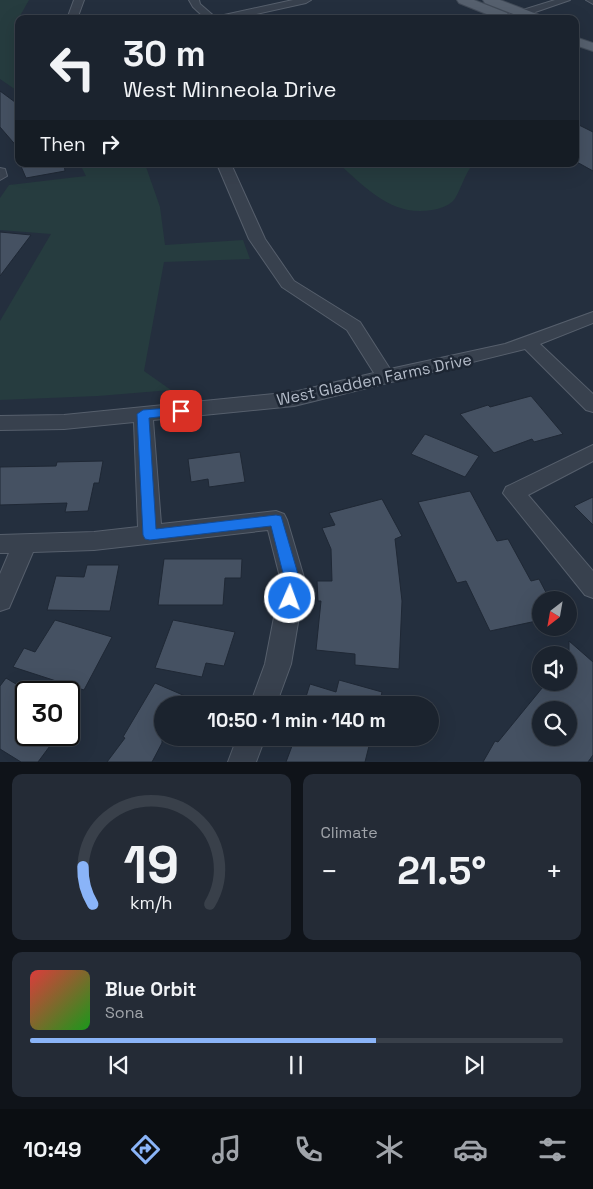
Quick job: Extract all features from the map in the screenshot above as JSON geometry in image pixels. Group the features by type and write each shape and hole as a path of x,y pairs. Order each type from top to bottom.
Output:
{"main road":[{"path":"463,0 501,15"},
{"path":"489,0 524,14"},
{"path":"579,33 593,38"},
{"path":"579,43 593,48"}],"street":[{"path":"73,15 79,0"},
{"path":"194,0 196,5 207,15"},
{"path":"237,15 306,0"},
{"path":"520,15 565,0"},
{"path":"225,167 257,239 288,284 354,326 385,376"},
{"name":"West Gladden Farms Drive","path":"0,423 64,422 294,399 385,376 509,349 593,317"},
{"path":"528,342 593,406"},
{"path":"143,414 150,535"},
{"path":"593,452 514,493 593,588"},
{"path":"0,544 94,542 276,520 293,581 278,664 266,696"},
{"path":"0,601 25,543"},
{"path":"242,762 248,746"}],"green space":[{"path":"0,0 29,0 21,15 15,15 15,89 0,79"},
{"path":"82,167 146,167 160,207 165,245 243,240 250,259 164,262 144,371 171,390 98,396 0,400 0,321 51,234 0,230 0,198 9,185 86,176"},
{"path":"342,167 471,167 455,199 446,206 432,210 418,211 392,205 359,182"}],"building":[{"path":"0,91 15,102 15,144 0,127"},
{"path":"579,125 593,132 593,171 579,163"},
{"path":"21,167 64,167 65,171 26,178"},
{"path":"0,232 31,235 0,276"},
{"path":"531,396 563,434 534,442 532,439 494,453 460,414 488,405 490,407"},
{"path":"425,434 479,456 465,477 411,454"},
{"path":"240,452 245,482 209,487 208,479 191,482 188,459"},
{"path":"103,461 99,483 94,483 88,511 65,512 67,503 0,505 0,467 56,466 57,462"},
{"path":"470,491 497,541 508,539 531,581 539,579 545,591 532,591 532,622 490,631 466,581 457,583 418,502"},
{"path":"593,497 593,525 574,506"},
{"path":"382,499 402,536 395,539 402,601 399,669 355,665 355,654 316,650 321,601 318,601 317,581 332,581 331,549 322,528 335,525 329,513"},
{"path":"164,559 242,559 241,578 225,578 223,605 158,605"},
{"path":"87,565 119,565 110,611 47,610 56,576 84,577"},
{"path":"55,620 112,637 84,690 80,689 80,681 56,681 13,667 24,648 35,652"},
{"path":"173,620 235,632 224,666 206,663 202,677 155,668"},
{"path":"577,648 593,662 593,755 588,762 483,762 495,741 498,742 540,691 577,691"},
{"path":"6,678 15,683 15,746 50,746 38,762 21,762 0,749 0,686"},
{"path":"339,680 382,692 381,696 306,696 310,684 336,692"},
{"path":"155,683 185,696 154,696 154,746 160,746 152,762 107,762 125,738 123,737"},
{"path":"292,746 369,746 365,762 286,762"}],"route":[{"path":"181,411 143,414 150,535 276,520 293,581 290,598"}]}
